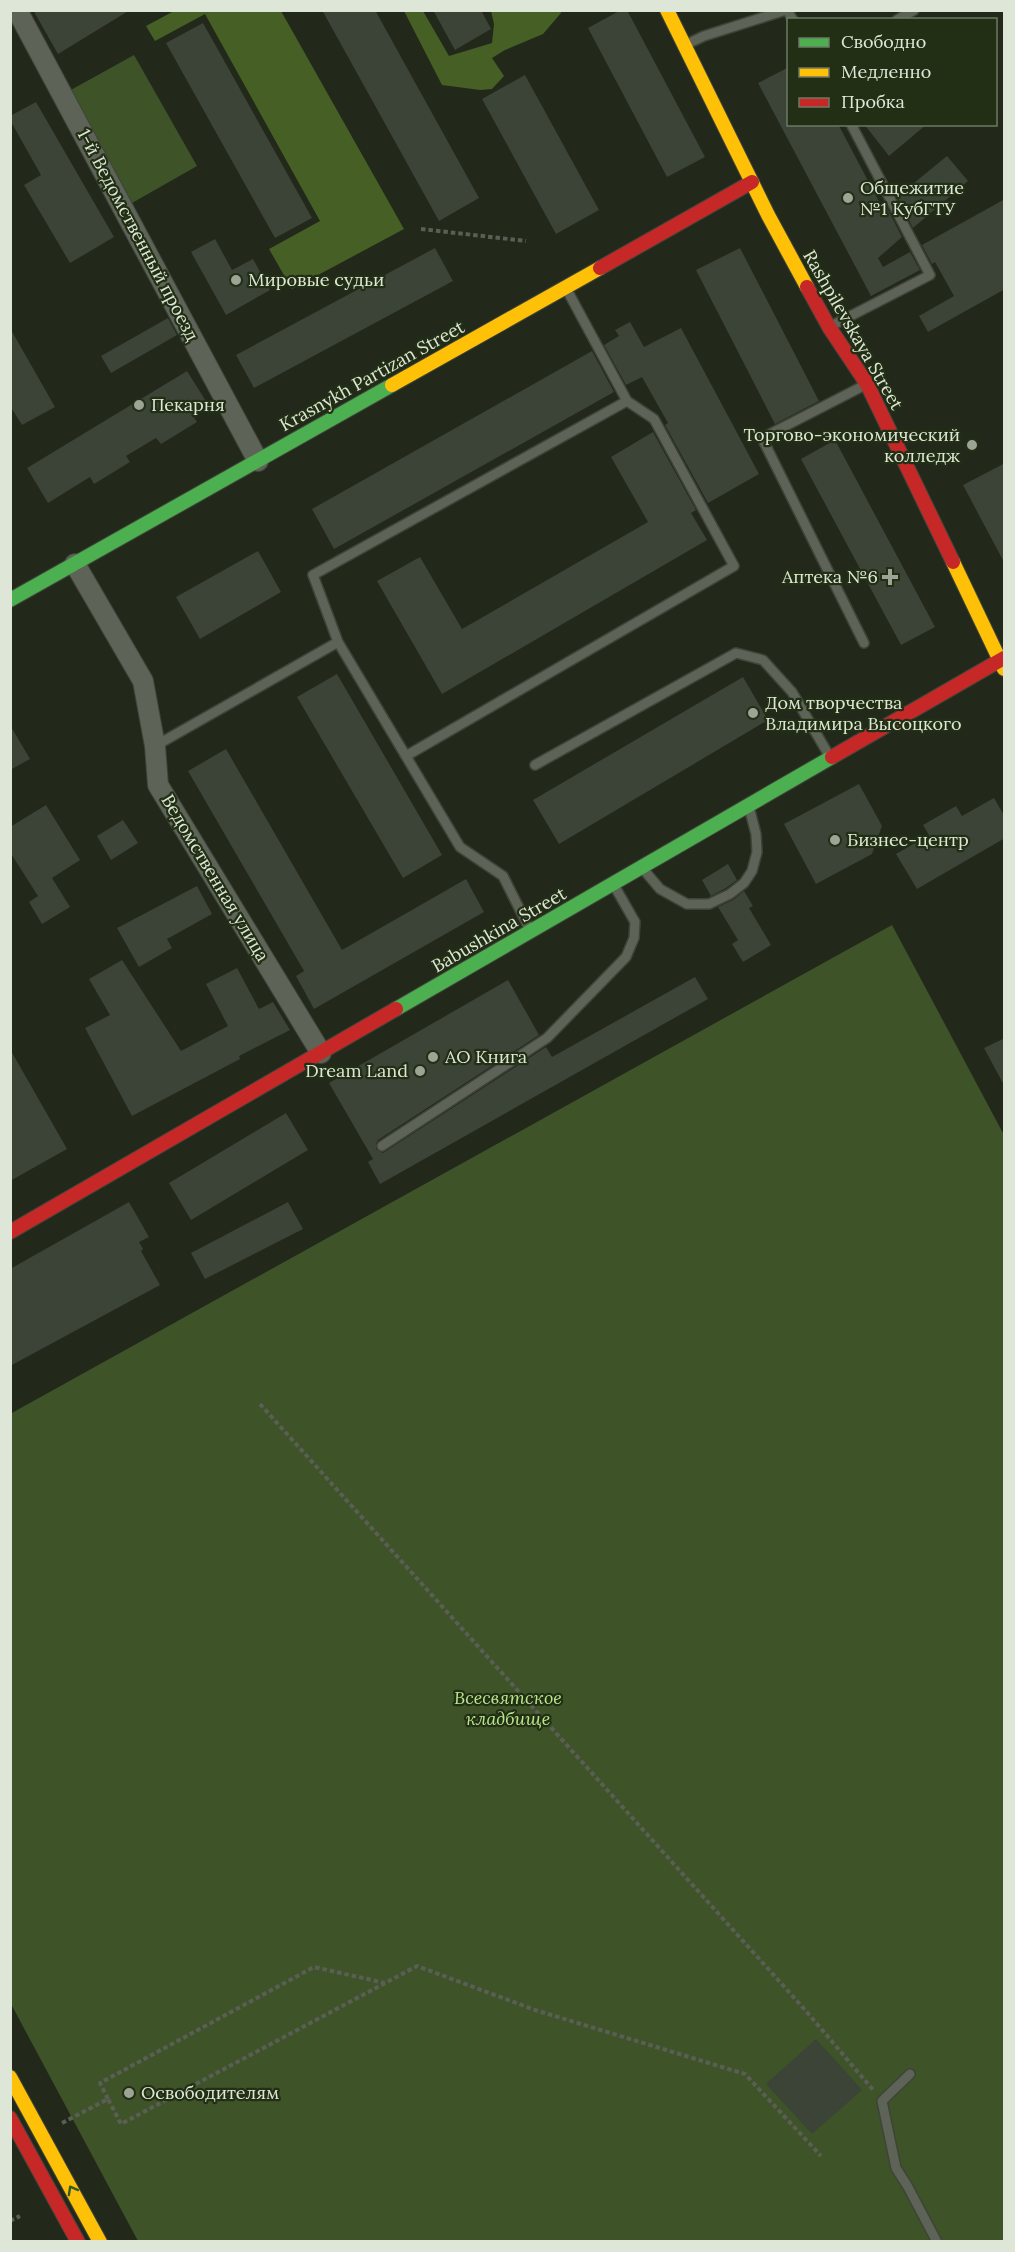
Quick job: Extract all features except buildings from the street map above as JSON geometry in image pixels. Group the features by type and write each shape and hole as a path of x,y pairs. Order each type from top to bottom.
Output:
{"street":[{"name":"1-й Ведомственный проезд","path":"17,10 258,461"},
{"name":"Rashpilevskaya Street","path":"667,10 752,182 829,327 867,384 1003,662"},
{"name":"Krasnykh Partizan Street","path":"10,600 752,182"},
{"name":"Ведомственная улица","path":"75,564 143,681 155,746 158,784 321,1053"},
{"name":"Babushkina Street","path":"10,1232 1003,662"},
{"path":"10,2077 100,2241"},
{"path":"10,2118 78,2241"}],"lane":[{"path":"685,46 704,36 786,10"},
{"path":"900,18 914,10"},
{"path":"829,327 930,275 852,126"},
{"path":"405,756 734,566 654,419 627,401 566,287"},
{"path":"864,643 762,438 867,384"},
{"path":"531,932 503,876 460,847 338,642 313,575 627,401"},
{"path":"155,746 338,642"},
{"path":"535,765 736,653 764,660 792,692 832,759"},
{"path":"643,868 660,890 687,904 709,904 730,894 744,883 752,871 757,852 756,834 749,807"},
{"path":"382,1146 548,1038 626,957 634,938 634,922 614,885"},
{"path":"910,2074 882,2101 896,2168 937,2241"}],"path":[{"path":"421,229 526,241"},
{"path":"260,1404 806,2011 882,2101"},
{"path":"385,1983 314,1967 100,2083 121,2124 417,1966 535,2010 746,2074 820,2156"},
{"path":"62,2123 108,2099"},
{"path":"10,2221 20,2216"}],"green space":[{"path":"560,10 561,13 543,34 492,58 504,76 492,89 480,90 442,85 404,11 423,11 449,56 492,43 494,24 491,11"},
{"path":"174,11 281,11 404,229 292,289 269,249 320,221 205,14 155,41 146,26"},
{"path":"134,55 197,166 132,203 69,91"},
{"name":"Всесвятское кладбище","path":"892,925 1004,1135 1004,2241 138,2241 11,2004 10,1414"}],"traffic: fast":[{"path":"10,600 392,385"},
{"path":"396,1009 832,757"}],"traffic: slow":[{"path":"667,10 768,215 807,287"},
{"path":"392,385 600,268"},
{"path":"953,562 1004,669"},
{"path":"10,2077 100,2242"}],"traffic: jam":[{"path":"600,268 752,182"},
{"path":"807,287 829,327 867,384 953,562"},
{"path":"832,757 1004,658"},
{"path":"10,1232 396,1009"},
{"path":"10,2118 78,2242"}],"place":[{"name":"Общежитие №1 КубГТУ","path":"848,198"},
{"name":"Мировые судьи","path":"236,280"},
{"name":"Пекарня","path":"139,405"},
{"name":"Торгово-экономический колледж","path":"972,445"},
{"name":"Аптека №6","path":"890,577"},
{"name":"Дом творчества Владимира Высоцкого","path":"753,713"},
{"name":"Бизнес-центр","path":"835,840"},
{"name":"АО Книга","path":"433,1057"},
{"name":"Dream Land","path":"420,1071"},
{"name":"Освободителям","path":"129,2093"}]}
